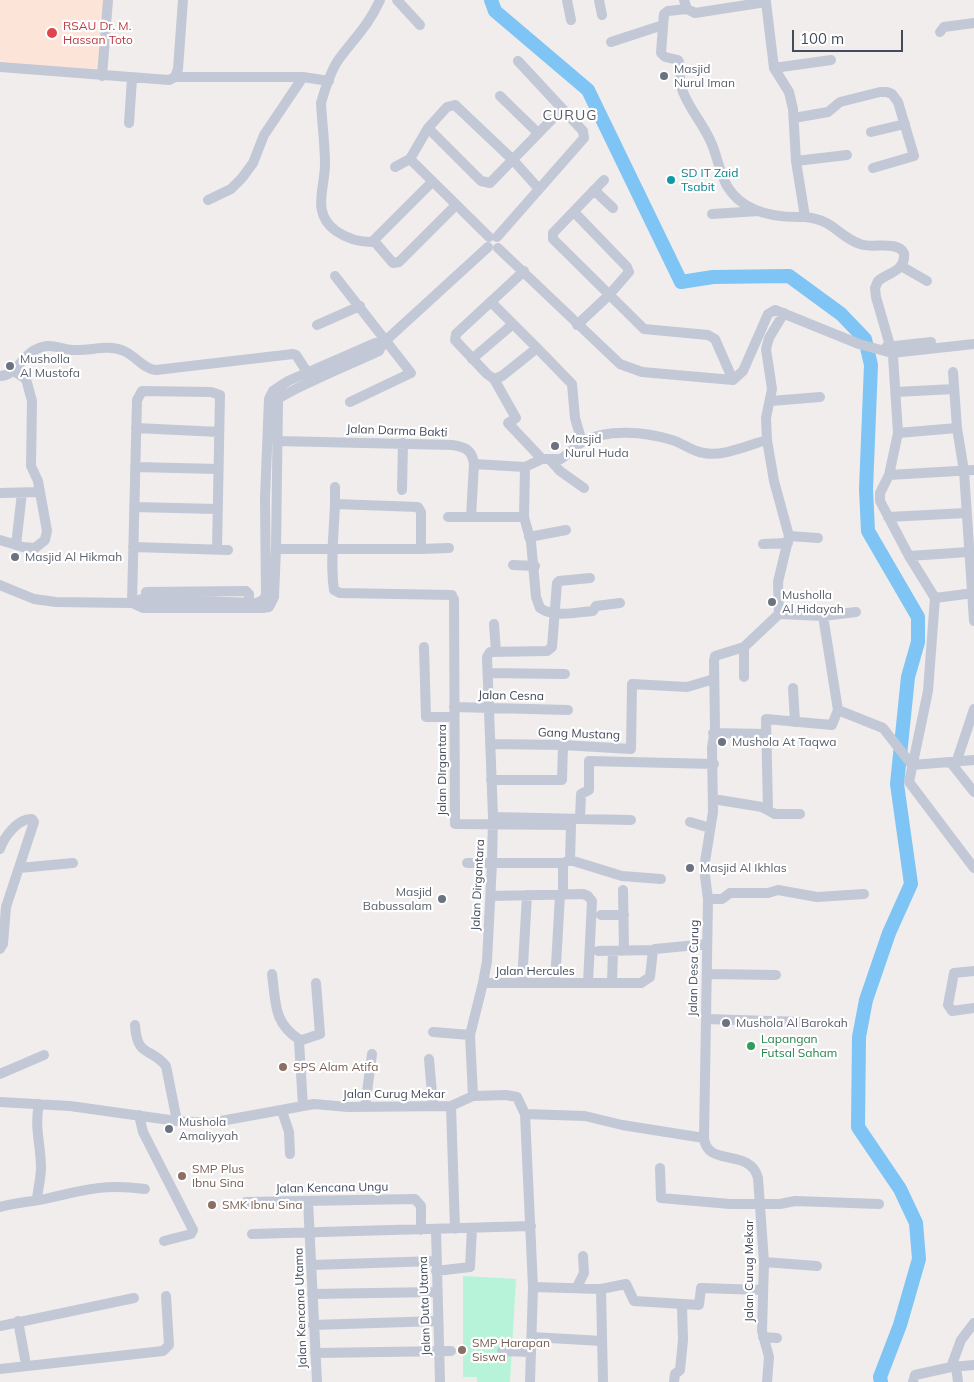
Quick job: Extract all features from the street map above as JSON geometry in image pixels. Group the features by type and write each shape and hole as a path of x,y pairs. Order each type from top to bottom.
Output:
{"street":[{"path":"102,76 108,0"},
{"path":"175,76 178,69 183,0"},
{"path":"380,0 373,16 338,60 321,103 325,166 320,200 321,215 328,225 343,236 366,242 374,241 432,182"},
{"path":"398,0 420,25"},
{"path":"567,0 570,20"},
{"path":"599,0 602,15"},
{"path":"805,217 796,161 794,118 789,92 774,68 766,1 695,13 686,4 666,12 661,53 665,57 678,60 681,65 681,87 710,140 727,186 740,200 760,211 775,216 805,217 827,221 859,244 900,248 905,256 902,266 894,273 878,281 875,288 891,350 898,433 889,475 880,493 882,509 935,598 928,690 910,763 909,777 911,786 974,868"},
{"path":"940,32 944,27 974,23"},
{"path":"611,42 663,25"},
{"path":"774,68 831,60"},
{"path":"0,585 34,599 56,602 132,604 143,608 267,608 274,597 278,400 281,395 375,344 385,342 493,242 584,138 583,131 518,61"},
{"path":"0,67 163,81 175,76 303,77 329,81"},
{"path":"208,200 231,190 242,178 253,163 264,135 303,77"},
{"path":"129,123 132,79"},
{"path":"794,118 828,112 837,103 880,92 892,94 898,102 914,156 873,168"},
{"path":"500,96 538,133"},
{"path":"395,166 410,159 428,128 447,107 456,105 513,160 539,189"},
{"path":"428,128 485,184 490,183 562,109"},
{"path":"871,132 905,124"},
{"path":"796,161 847,155"},
{"path":"410,159 577,325 628,368 642,372 733,380 743,371 768,314 775,310 875,349 891,350 974,344"},
{"path":"604,180 553,233 552,237 608,296 648,330 708,335 715,339 733,380"},
{"path":"594,190 613,208"},
{"path":"374,241 393,263 399,262 456,205"},
{"path":"712,214 760,211"},
{"path":"574,212 629,269 628,274 608,296 577,325"},
{"path":"902,266 928,281"},
{"path":"524,271 455,336 456,343 486,374 494,379 516,418 508,423 546,460 584,488"},
{"path":"335,276 411,373 350,402"},
{"path":"491,302 572,384 575,418 582,442"},
{"path":"317,325 360,306"},
{"path":"784,313 768,338 766,349 772,389 766,418 767,440 788,539 778,582 779,614 823,616 856,612"},
{"path":"472,359 513,324"},
{"path":"891,350 974,338"},
{"path":"0,376 14,371 24,356 42,347 51,346 73,350 104,347 120,349 135,357 148,368 156,370 293,354 296,355 311,378"},
{"path":"494,379 502,376 537,348"},
{"path":"0,540 35,548 44,540 48,532 38,481 31,466 32,401 26,379 14,371"},
{"path":"953,372 957,428 969,471 966,514 974,621"},
{"path":"132,604 146,598 146,592 246,591 249,594 249,602 260,602 266,595 265,498 269,399 279,386 311,378"},
{"path":"896,392 954,389"},
{"path":"132,604 137,396 142,391 211,392 218,393 221,397 217,549"},
{"path":"771,401 820,397"},
{"path":"136,428 219,432"},
{"path":"898,433 957,428"},
{"path":"471,517 474,464 525,467 546,460 561,459 582,442 610,434 644,434 672,440 696,452 712,454 767,440"},
{"name":"Jalan Darma Bakti","path":"278,441 458,446 469,449 473,455 474,464"},
{"path":"402,490 403,444"},
{"path":"525,467 524,517 535,566 538,603 544,611 554,614 593,611 596,606 620,604"},
{"path":"135,468 218,469"},
{"path":"889,475 969,471"},
{"path":"335,487 333,586 337,592 453,597 454,712"},
{"path":"0,493 39,492"},
{"path":"16,545 22,493"},
{"path":"265,498 277,498"},
{"path":"334,504 418,507 421,512 421,549"},
{"path":"134,507 217,509"},
{"path":"888,517 966,514"},
{"path":"448,517 524,517"},
{"path":"529,537 566,530"},
{"path":"763,544 788,539 818,538"},
{"path":"133,547 228,550"},
{"path":"276,549 449,548"},
{"path":"909,556 968,552"},
{"path":"513,565 535,566"},
{"path":"565,674 488,673 487,654 496,652 547,651 552,647 557,583 559,581 590,578"},
{"path":"935,598 973,593"},
{"name":"Jalan Desa Curug","path":"704,1138 708,899 704,868 710,828 714,764 715,656 744,647 779,614"},
{"path":"768,810 766,720 832,724 838,710 823,616"},
{"path":"494,624 496,652"},
{"name":"Jalan Cesna","path":"424,647 426,717 489,708 568,710"},
{"path":"744,647 744,677"},
{"name":"Jalan Dirgantara","path":"474,1096 470,1035 484,983 491,896 493,820 488,673"},
{"name":"Gang Mustang","path":"490,744 563,745 631,749 632,684 687,687 714,679"},
{"path":"793,688 795,722"},
{"path":"953,763 974,709"},
{"path":"838,710 883,728 910,763"},
{"name":"Jalan DIrgantara","path":"454,712 455,824 493,820"},
{"path":"713,733 765,734"},
{"path":"492,780 562,780 563,745"},
{"path":"910,763 953,763 974,760"},
{"path":"580,819 581,794 589,790 589,761 714,764"},
{"path":"953,763 974,792"},
{"path":"712,799 730,800 768,810 775,814 800,814"},
{"path":"0,849 15,827 21,822 32,819 34,822 6,907 3,944 0,949"},
{"path":"493,820 569,822 580,819 631,820"},
{"path":"555,983 561,895 567,861 569,822"},
{"path":"690,822 710,828"},
{"path":"467,863 567,861 622,876 661,879"},
{"path":"19,868 73,863"},
{"path":"623,890 624,950"},
{"path":"708,899 722,899 730,893 768,893 778,890 816,897 864,894"},
{"path":"522,983 526,895"},
{"path":"491,896 586,895 592,902 588,983"},
{"path":"601,915 624,915"},
{"path":"598,950 653,950 707,944"},
{"name":"Jalan Hercules","path":"484,983 640,983 648,980 652,973 653,950"},
{"path":"612,983 613,951"},
{"path":"974,971 954,973 948,1005 952,1011 974,1008"},
{"path":"272,974 279,1021 284,1029 300,1040"},
{"path":"708,974 776,976"},
{"path":"300,1040 320,1034 316,983"},
{"path":"706,1019 803,1022"},
{"path":"135,1024 137,1042 144,1050 166,1066 177,1121"},
{"path":"433,1032 470,1035"},
{"path":"300,1040 303,1106"},
{"path":"365,1107 372,1054"},
{"path":"0,1074 44,1055"},
{"path":"430,1059 433,1105"},
{"name":"Jalan Curug Mekar","path":"0,1102 97,1108 177,1121 210,1123 314,1104 365,1107 451,1106 474,1096 512,1095 517,1097 524,1114"},
{"path":"37,1199 38,1178 41,1171 36,1131 39,1104"},
{"path":"451,1106 455,1229"},
{"path":"282,1111 289,1132 290,1154"},
{"path":"530,1382 533,1287 524,1114 585,1116 622,1126 704,1138"},
{"path":"139,1115 142,1132 193,1230 191,1234 164,1241"},
{"name":"Jalan Curug Mekar","path":"704,1138 704,1144 712,1153 744,1160 755,1168 761,1204 764,1262 763,1337 769,1353 767,1382"},
{"path":"660,1168 659,1191 663,1199 699,1200 730,1204 795,1201 879,1204"},
{"path":"0,1207 105,1186 145,1189"},
{"name":"Jalan Kencana Ungu","path":"246,1202 418,1200 421,1206 421,1230"},
{"name":"Jalan Kencana Utama","path":"308,1201 317,1382"},
{"path":"252,1234 531,1226"},
{"path":"311,1264 470,1267 472,1228"},
{"name":"Jalan Duta Utama","path":"436,1230 440,1382"},
{"path":"576,1288 584,1273 583,1256"},
{"path":"764,1262 817,1266"},
{"path":"533,1287 601,1289 626,1284 634,1301 682,1306 698,1305 701,1288 763,1290"},
{"path":"601,1289 603,1382"},
{"path":"312,1294 437,1292"},
{"path":"0,1369 163,1351 169,1345 166,1296"},
{"path":"0,1326 134,1298"},
{"path":"674,1382 675,1374 680,1370 682,1306"},
{"path":"18,1321 25,1359"},
{"path":"314,1325 438,1321"},
{"path":"958,1382 954,1367 958,1347 974,1323"},
{"path":"532,1337 602,1341"},
{"path":"763,1337 777,1338"},
{"path":"315,1353 451,1351"},
{"path":"502,1351 531,1352"},
{"path":"913,1382 915,1374 954,1367 974,1366"},
{"path":"429,1382 440,1382"}],"shaded area":[{"name":"RSAU Dr. M. Hassan Toto","path":"0,0 105,0 101,76 0,66"}],"green space":[{"path":"463,1276 516,1279 510,1382 477,1382 477,1377 463,1377"}],"waterway":[{"path":"491,0 495,11 588,90 681,282 713,277 789,276 841,314 865,339 871,365 866,489 868,531 918,617 918,642 908,677 897,784 911,884 889,933 866,1000 859,1037 858,1127 900,1189 916,1223 919,1259 900,1325 880,1377 881,1382"}],"place":[{"name":"RSAU Dr. M. Hassan Toto","path":"52,33"},
{"name":"Masjid Nurul Iman","path":"664,76"},
{"name":"SD IT Zaid Tsabit","path":"671,180"},
{"name":"Musholla Al Mustofa","path":"10,366"},
{"name":"Masjid Nurul Huda","path":"555,446"},
{"name":"Masjid Al Hikmah","path":"15,557"},
{"name":"Musholla Al Hidayah","path":"772,602"},
{"name":"Mushola At Taqwa","path":"722,742"},
{"name":"Masjid Al Ikhlas","path":"690,868"},
{"name":"Masjid Babussalam","path":"442,899"},
{"name":"Mushola Al Barokah","path":"726,1023"},
{"name":"Lapangan Futsal Saham","path":"751,1046"},
{"name":"SPS Alam Atifa","path":"283,1067"},
{"name":"Mushola Amaliyyah","path":"169,1129"},
{"name":"SMP Plus Ibnu Sina","path":"182,1176"},
{"name":"SMK Ibnu Sina","path":"212,1205"},
{"name":"SMP Harapan Siswa","path":"462,1350"}],"district":[{"name":"CURUG","path":"570,116"}]}
